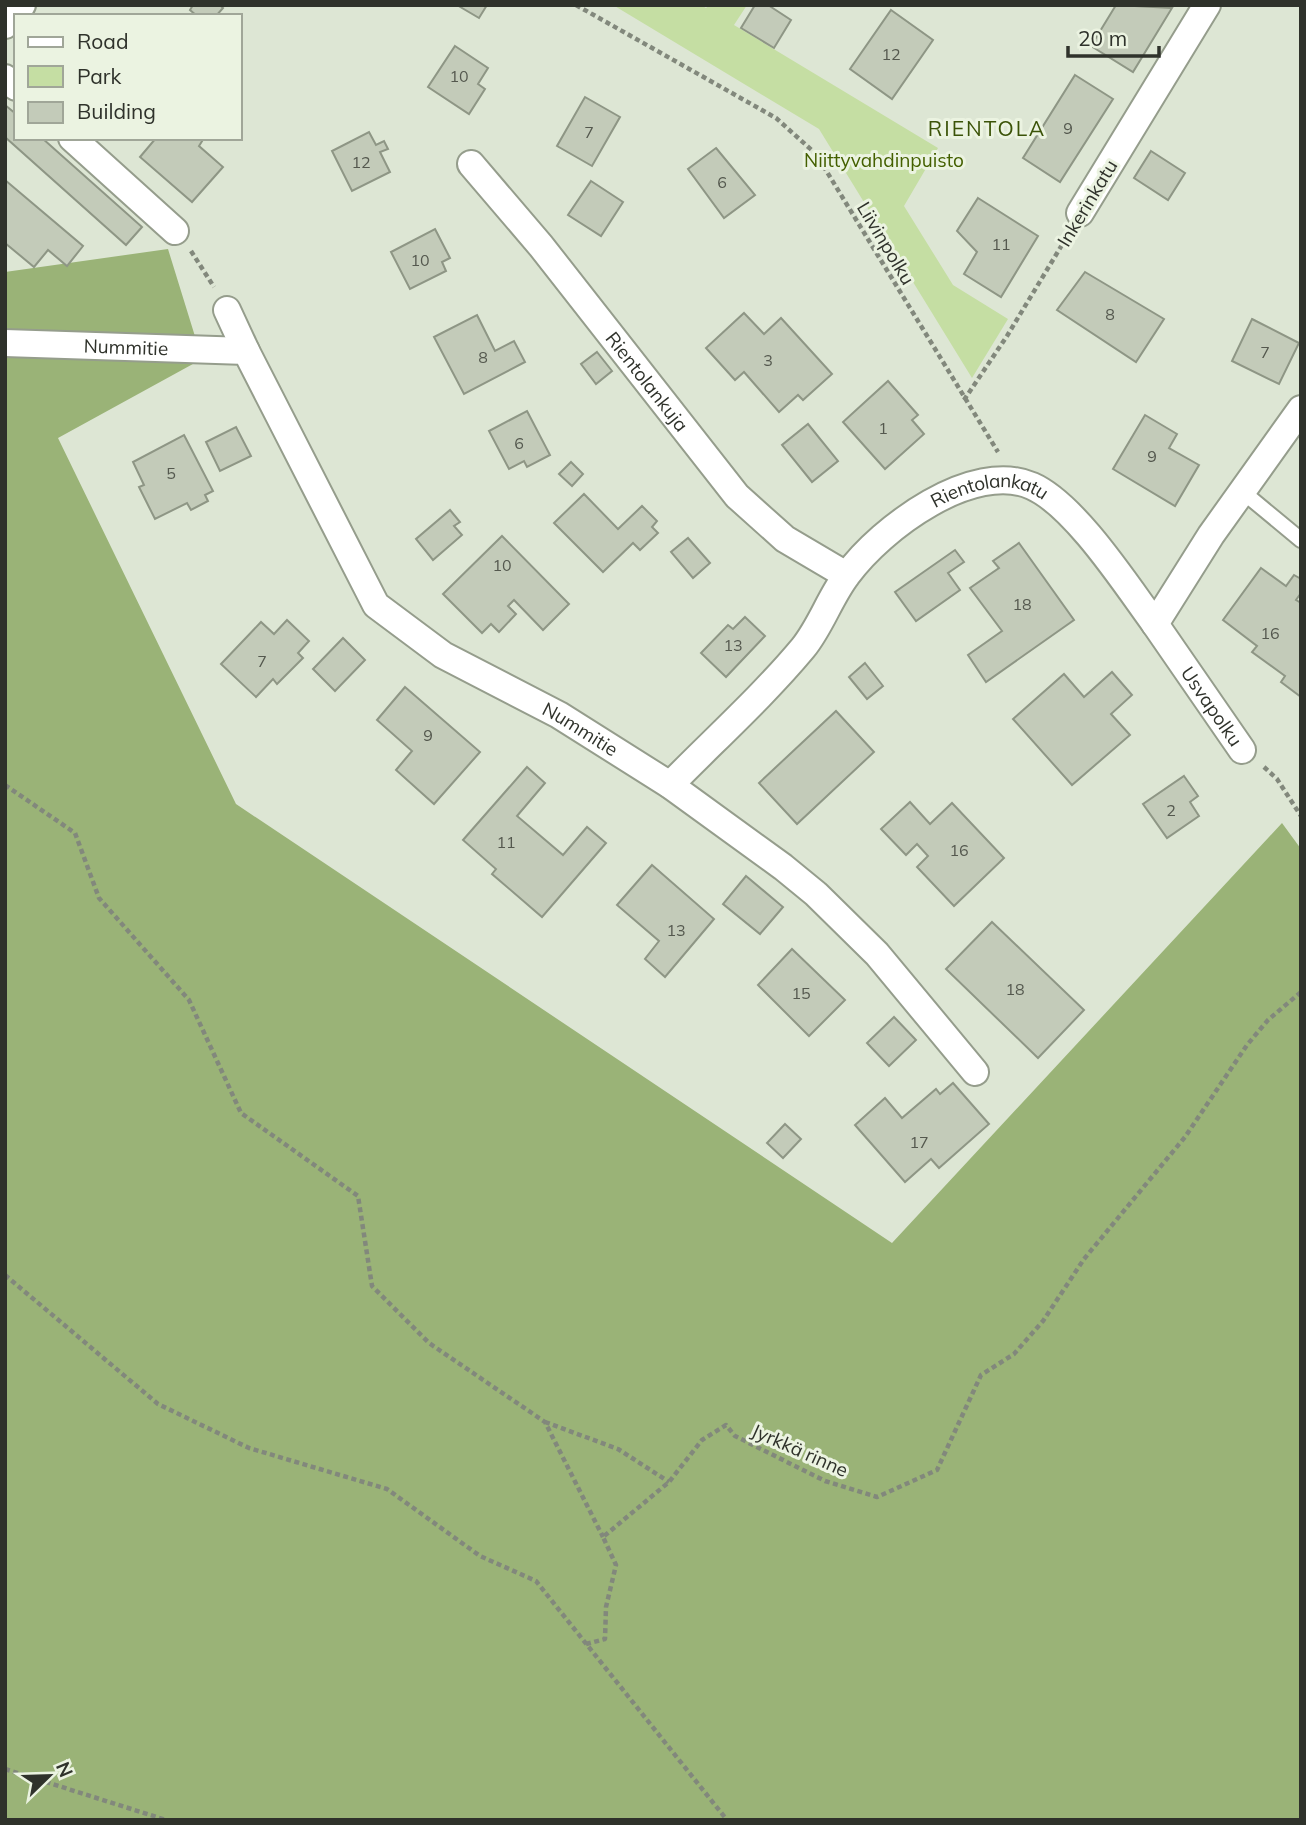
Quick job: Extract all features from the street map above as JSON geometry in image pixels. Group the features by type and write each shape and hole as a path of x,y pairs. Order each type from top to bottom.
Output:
{"street":[{"path":"5,24 22,5"},
{"name":"Inkerinkatu","path":"1080,213 1207,5"},
{"path":"74,140 175,231"},
{"name":"Rientolankuja","path":"471,164 541,246 737,496 785,539 846,575"},
{"name":"Nummitie","path":"227,310 376,605 443,655 559,715 670,785 783,867 831,908 877,954 975,1072"},
{"name":"Nummitie","path":"5,344 246,351"},
{"path":"1155,624 1211,535 1301,410"},
{"name":"Rientolankatu","path":"670,785 804,646 846,575 881,540 920,510 966,488 991,480 1015,480 1035,487 1071,518 1111,564 1155,624"},
{"name":"Usvapolku","path":"1155,624 1242,750"}],"lane":[{"path":"1243,492 1301,540"}],"path":[{"name":"Liivinpolku","path":"576,5 776,118 817,154 1015,480"},
{"name":"Inkerinkatu","path":"964,400 1007,336 1080,213"},
{"path":"175,231 201,264 227,310"},
{"name":"Usvapolku","path":"1242,750 1277,779 1301,816"},
{"path":"5,785 75,833 99,898 189,1000 241,1113 358,1196 372,1286 429,1343 545,1422 618,1449 669,1482 603,1537"},
{"name":"Jyrkkä rinne","path":"669,1482 702,1440 726,1425 734,1436 825,1481 877,1497 937,1470 981,1375 1014,1354 1043,1321 1084,1259 1185,1137 1247,1045 1268,1020 1301,992"},
{"path":"5,1275 158,1404 249,1448 387,1489 480,1556 536,1581 727,1820"},
{"path":"545,1422 616,1565 606,1607 605,1639 586,1644"},
{"path":"5,1769 166,1820"}],"green space":[{"name":"Niittyvahdinpuisto","path":"613,5 701,5 706,8 709,5 747,5 734,25 938,148 904,206 953,285 1008,319 972,378 819,129"},
{"path":"168,249 202,359 58,438 236,804 892,1243 1282,823 1301,849 1301,1820 5,1820 5,272"}],"building":[{"path":"193,5 220,5 223,8 218,14 195,14 190,10"},
{"path":"457,5 487,5 479,18"},
{"path":"755,5 768,5 791,20 774,48 741,28"},
{"path":"1116,5 1172,8 1133,72 1091,46"},
{"path":"891,10 933,40 892,99 850,69"},
{"path":"455,46 488,68 478,84 485,89 469,114 428,87"},
{"path":"1075,75 1113,99 1060,182 1023,158"},
{"path":"585,97 620,117 592,166 557,146"},
{"path":"5,105 14,112 14,140 44,140 142,227 126,245 5,137"},
{"path":"369,132 376,145 384,141 388,149 380,152 390,172 352,191 332,151"},
{"path":"154,140 203,140 199,146 223,167 192,202 140,157"},
{"path":"716,148 755,195 724,218 688,169"},
{"path":"1151,151 1185,173 1168,200 1134,178"},
{"path":"5,180 83,246 67,266 48,250 34,267 5,243"},
{"path":"591,181 623,202 601,236 568,215"},
{"path":"978,198 1038,236 1001,297 964,274 977,252 957,231"},
{"path":"435,229 450,258 442,262 446,271 410,289 391,252"},
{"path":"1085,272 1164,319 1136,362 1057,310"},
{"path":"744,313 764,334 781,318 832,374 803,400 798,395 779,412 744,372 735,380 706,348"},
{"path":"477,315 495,351 514,341 525,362 464,394 434,337"},
{"path":"1252,319 1299,343 1279,384 1232,361"},
{"path":"597,352 612,371 596,384 581,364"},
{"path":"888,381 918,415 912,420 924,434 885,469 843,422"},
{"path":"527,411 550,455 527,467 524,461 509,469 489,431"},
{"path":"1145,415 1177,434 1169,448 1199,465 1175,506 1113,469"},
{"path":"808,424 838,461 812,482 782,445"},
{"path":"236,427 251,456 220,471 206,442"},
{"path":"184,435 213,491 205,495 208,501 191,510 187,503 155,519 139,487 144,485 133,462"},
{"path":"571,462 583,474 572,486 559,474"},
{"path":"584,494 618,529 642,506 657,521 652,527 658,533 640,550 633,543 603,572 554,523"},
{"path":"450,510 460,522 454,526 462,535 433,560 416,539"},
{"path":"502,536 569,604 543,630 514,600 508,606 516,614 499,632 491,624 482,633 443,594"},
{"path":"688,538 710,563 693,578 671,552"},
{"path":"1019,543 1074,620 986,682 968,655 1002,631 970,588 999,568 993,561"},
{"path":"955,550 964,562 948,573 960,590 916,621 895,592"},
{"path":"1261,568 1286,586 1294,575 1301,579 1301,593 1296,600 1301,603 1301,697 1281,682 1285,676 1252,652 1257,646 1223,620"},
{"path":"745,617 765,636 726,677 701,653 728,625 733,629"},
{"path":"287,620 309,641 298,653 303,658 277,684 273,679 256,697 221,664 261,622 274,634"},
{"path":"343,638 365,660 335,691 313,669"},
{"path":"865,663 883,686 867,699 849,677"},
{"path":"1112,672 1132,695 1111,714 1130,735 1072,785 1013,719 1064,674 1084,697"},
{"path":"405,687 480,752 434,804 396,770 412,751 377,720"},
{"path":"836,711 874,752 797,824 759,783"},
{"path":"527,767 545,783 517,816 563,855 587,827 606,843 542,917 492,874 496,869 463,840"},
{"path":"1184,776 1198,796 1190,802 1199,816 1167,838 1143,804"},
{"path":"910,802 930,824 952,803 1004,858 954,906 917,867 928,856 917,844 906,855 881,829"},
{"path":"652,865 714,919 665,977 645,959 659,941 617,905"},
{"path":"746,876 783,907 760,934 723,904"},
{"path":"992,922 1084,1010 1038,1058 946,969"},
{"path":"792,949 845,1000 809,1036 758,985"},
{"path":"894,1017 916,1040 889,1066 867,1043"},
{"path":"953,1083 989,1124 939,1168 931,1159 905,1182 855,1125 885,1098 902,1118 936,1089 940,1094"},
{"path":"785,1124 801,1139 783,1158 767,1143"}],"district":[{"name":"RIENTOLA","path":"987,128"}]}
